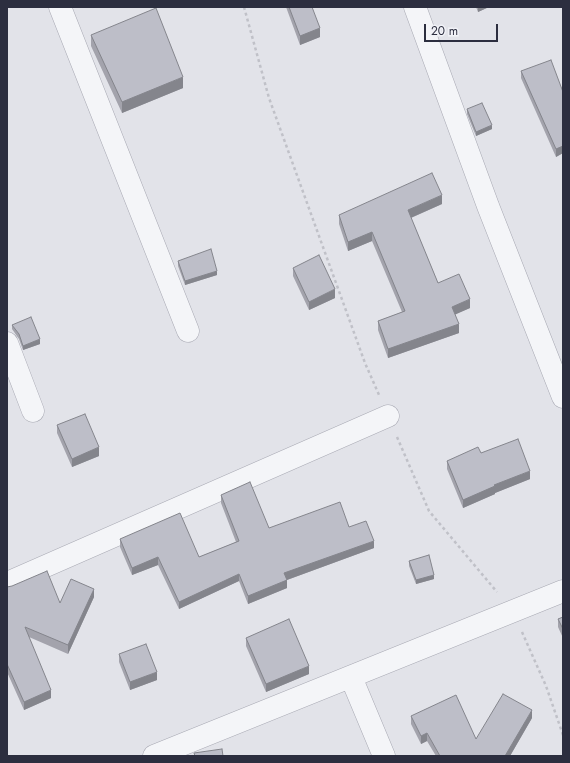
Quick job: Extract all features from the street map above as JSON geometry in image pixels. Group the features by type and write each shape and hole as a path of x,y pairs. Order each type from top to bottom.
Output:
{"street":[{"path":"60,7 188,331"},
{"path":"415,7 488,206 563,397"},
{"path":"7,343 33,411"},
{"path":"7,582 388,416"},
{"path":"154,756 563,591"},
{"path":"351,677 384,756"}],"path":[{"path":"244,7 269,98 365,363 429,511 513,611 546,686 563,735"}],"building":[{"path":"289,7 312,7 320,28 300,36"},
{"path":"156,8 183,77 122,102 91,35"},
{"path":"551,60 563,92 563,146 556,149 521,71"},
{"path":"482,103 492,125 476,132 467,109"},
{"path":"432,173 442,195 408,210 438,283 459,274 470,299 452,307 459,324 388,349 378,321 405,311 372,232 348,242 339,215"},
{"path":"211,249 217,271 185,281 178,261"},
{"path":"319,255 335,289 309,302 293,268"},
{"path":"31,317 40,339 23,346 19,334 12,325"},
{"path":"85,414 99,447 72,459 57,425"},
{"path":"518,439 530,471 494,485 495,486 463,500 447,461 478,447 481,453"},
{"path":"250,482 269,528 340,502 349,527 366,521 374,541 284,573 287,580 248,596 239,574 179,602 158,557 132,568 120,539 180,513 199,557 239,541 221,495"},
{"path":"429,555 434,575 416,580 409,561"},
{"path":"47,571 60,603 71,579 94,589 68,645 25,627 51,690 24,702 7,664 7,587"},
{"path":"563,617 563,629 558,619"},
{"path":"289,619 309,666 266,684 246,638"},
{"path":"146,644 157,672 130,682 119,654"},
{"path":"503,694 532,710 505,756 440,756 427,733 421,736 411,716 456,695 476,739"},
{"path":"222,749 223,756 195,756 194,753"}]}
